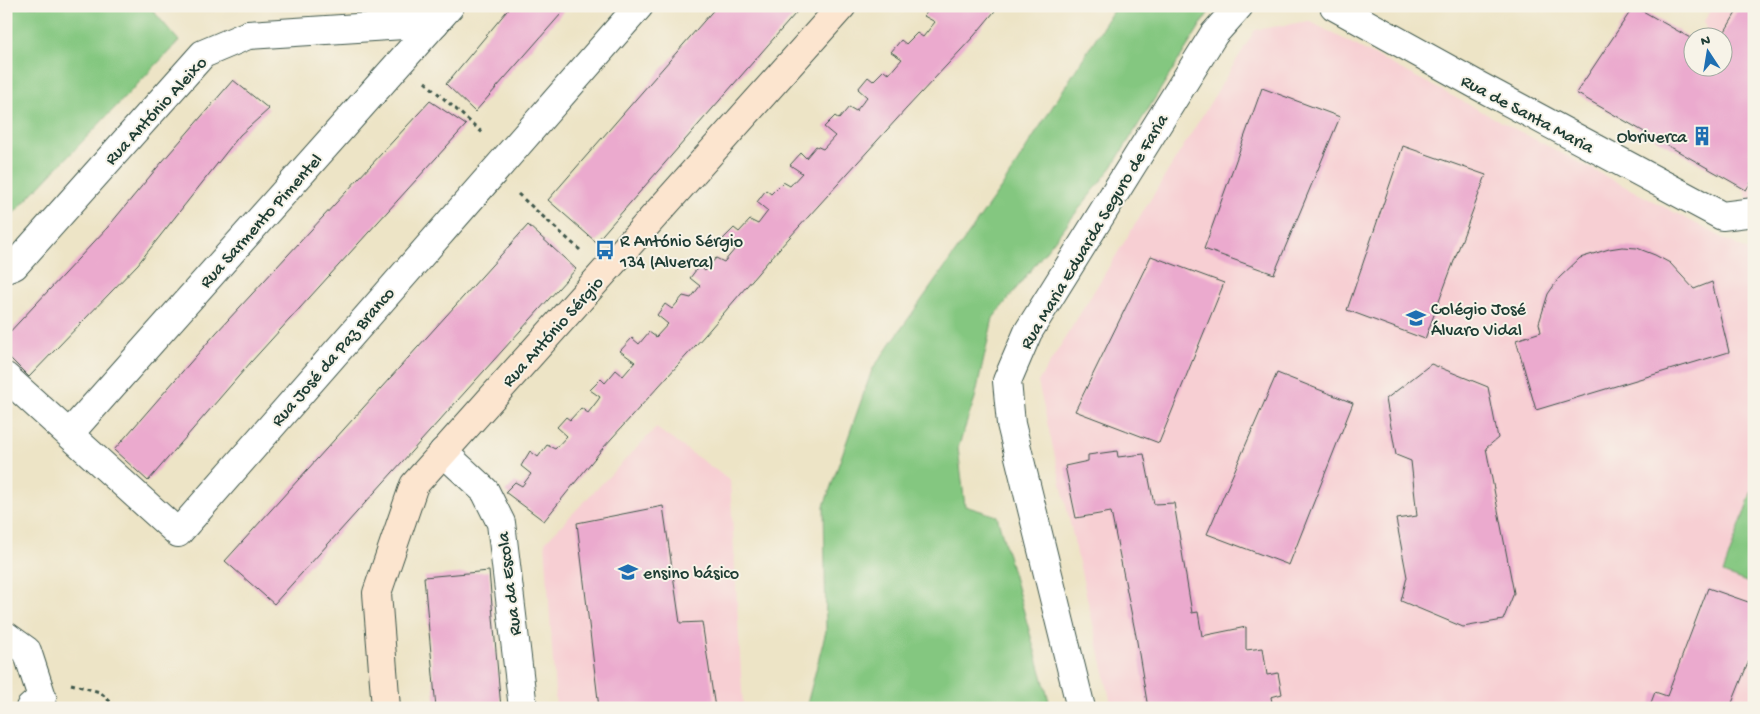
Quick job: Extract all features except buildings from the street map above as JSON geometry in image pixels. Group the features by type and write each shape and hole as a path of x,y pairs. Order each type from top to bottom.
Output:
{"main road":[{"name":"Rua António Sérgio","path":"386,708 377,593 414,485 842,6"}],"street":[{"name":"Rua José da Paz Branco","path":"6,377 178,532 639,6"},
{"name":"Rua Maria Eduarda Seguro de Faria","path":"1081,708 1011,424 1007,381 1028,332 1214,34 1239,6"},
{"name":"Rua de Santa Maria","path":"1334,6 1722,216 1754,212"},
{"name":"Rua António Aleixo","path":"6,269 14,266 203,54 248,36 442,15"},
{"name":"Rua Sarmento Pimentel","path":"70,433 442,15"},
{"name":"Rua da Escola","path":"443,452 485,491 501,523 523,708"},
{"path":"6,636 27,651 42,697 30,708"}],"path":[{"path":"445,100 508,155"},
{"path":"544,218 605,272"},
{"path":"34,675 100,692 117,708"}],"shaded area":[{"path":"1714,6 1754,6 1754,227 1717,78 1732,78 1732,28 1706,28 1704,21"},
{"name":"Colégio José Álvaro Vidal","path":"1309,21 1754,254 1754,708 1112,708 1038,382 1255,30"},
{"path":"656,428 730,480 743,708 556,708 545,542"}],"green space":[{"path":"6,6 149,6 179,41 6,221"},
{"path":"1116,6 1214,6 1112,167 993,318 975,398 958,448 965,506 997,516 1051,708 806,708 826,631 824,506 872,370 1003,185"},
{"path":"1754,485 1754,585 1723,573"}],"place":[{"name":"Obriverca","path":"1702,136"},
{"name":"R António Sérgio 134 (Alverca)","path":"605,250"},
{"name":"Colégio José Álvaro Vidal","path":"1416,318"},
{"name":"ensino básico","path":"628,572"}]}
